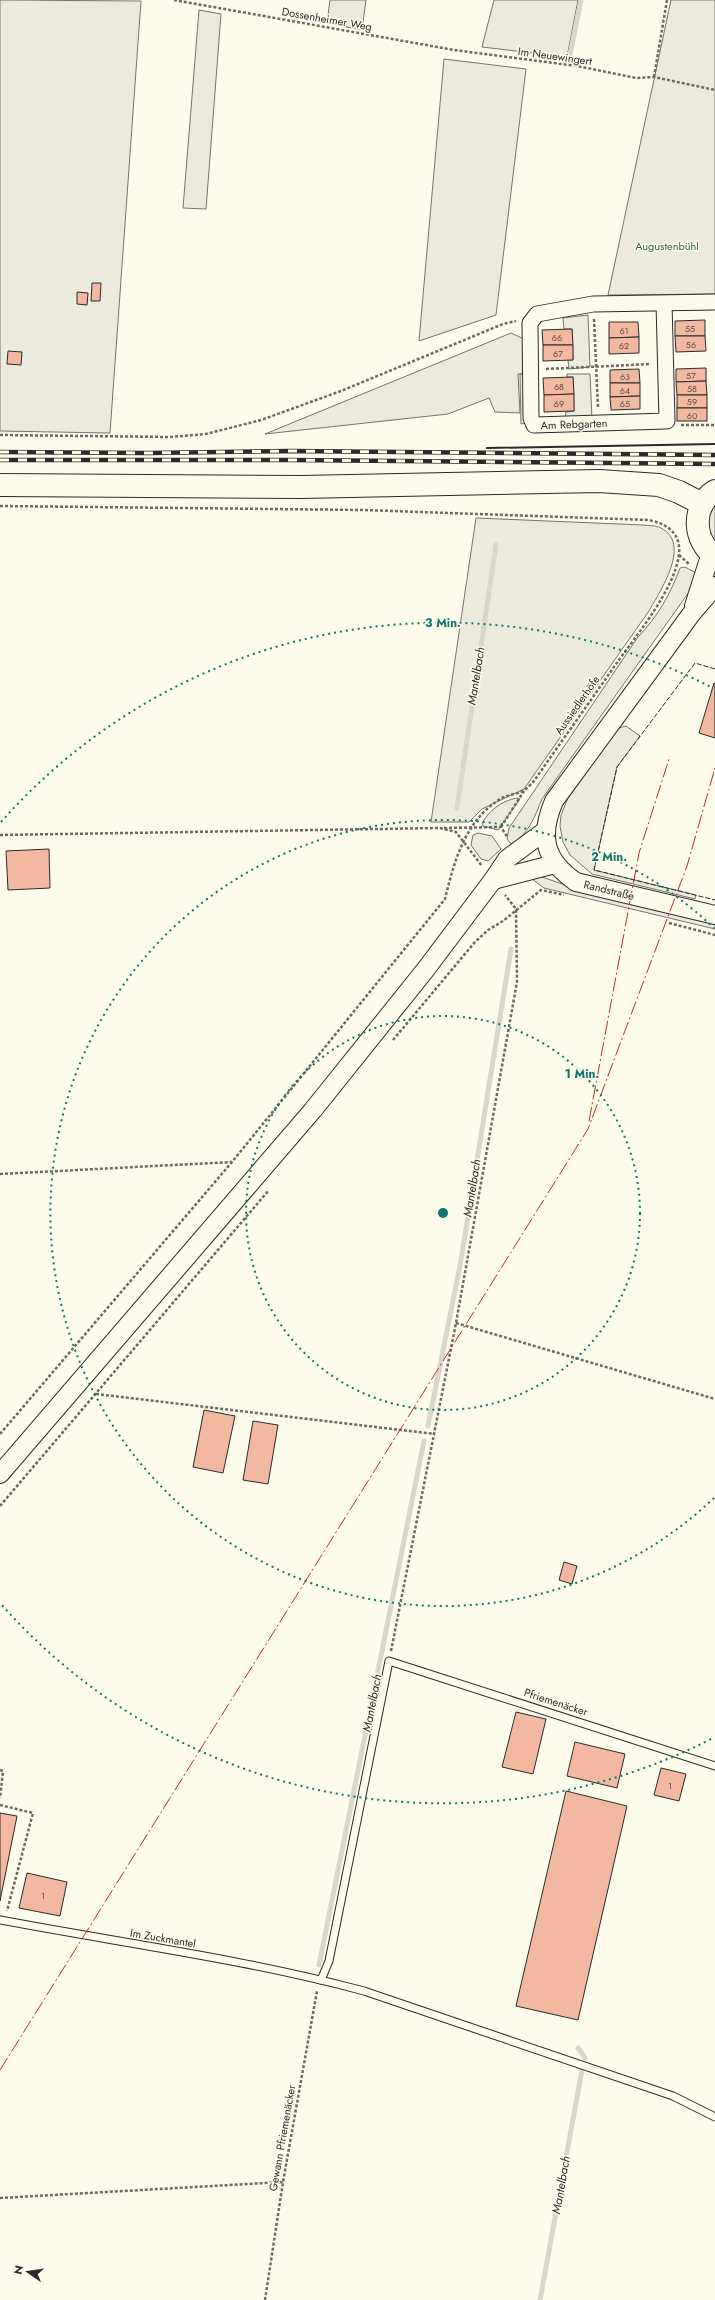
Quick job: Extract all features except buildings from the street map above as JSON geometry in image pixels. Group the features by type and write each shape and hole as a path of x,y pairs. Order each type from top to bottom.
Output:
{"main road":[{"path":"0,485 301,487 599,481 659,485 679,492 709,498 698,514 699,536 713,555"}],"street":[{"path":"532,317 537,314 593,304 715,302"},
{"path":"664,303 667,421"},
{"name":"Am Rebgarten","path":"532,317 530,323 531,418 534,425 667,421"},
{"path":"692,613 713,555"},
{"path":"0,1474 313,1110 494,880 507,858 546,824 554,801 692,613 715,586"},
{"name":"Randstraße","path":"546,824 548,849 555,864 563,873 576,882 715,915"},
{"path":"494,880 555,864"}],"lane":[{"name":"Pfriemenäcker","path":"389,1661 715,1766"},
{"path":"321,1980 328,1961 389,1661"},
{"name":"Im Zuckmantel","path":"2,1921 230,1961 321,1980 364,1991 673,2096 715,2117"}],"path":[{"name":"Dossenheimer Weg","path":"174,0 454,50"},
{"path":"654,77 667,0"},
{"name":"Im Neuewingert","path":"454,50 577,66 636,78 654,77 715,90"},
{"path":"593,304 598,423"},
{"path":"0,435 170,437 206,434 261,420 341,391 503,324 532,317"},
{"path":"531,370 596,365 666,363"},
{"path":"667,421 676,424 715,425"},
{"name":"Aussiedlerhöfe","path":"0,506 363,510 649,520 668,526 674,533 678,555 665,590 654,610 534,780 524,791 501,828"},
{"path":"0,1434 232,1162 445,899 455,860 463,840 488,807 500,798 524,791"},
{"path":"0,835 473,827 501,828 510,842"},
{"path":"389,1661 456,1323 517,982 516,910 456,832 440,828"},
{"path":"475,942 541,890 568,896"},
{"path":"662,922 715,935"},
{"path":"0,1174 232,1162"},
{"path":"456,1323 715,1399"},
{"path":"96,1394 435,1434"},
{"path":"0,1770 3,1771 0,1798"},
{"path":"0,1805 33,1813 2,1921"},
{"name":"Gewann Pfriemenäcker","path":"265,2300 314,1999 321,1980"},
{"path":"0,2198 283,2182"}],"green space":[{"path":"0,0 141,1 110,433 0,431"},
{"path":"330,0 366,0 362,30 327,23"},
{"path":"494,0 578,0 567,57 482,47"},
{"name":"Augustenbühl","path":"671,0 715,0 715,294 608,295"},
{"path":"199,10 221,14 206,209 183,208"},
{"path":"444,59 526,69 496,315 419,341"},
{"path":"588,315 590,367 569,369 568,360 573,360 572,329 564,329 563,318"},
{"path":"511,333 526,340 526,373 518,374 520,413 495,412 489,398 448,414 265,434"},
{"path":"567,374 590,374 592,419 565,419 566,412 574,411 573,377 567,377"},
{"path":"715,495 715,548 702,516"},
{"path":"476,518 657,526 670,535 674,545 674,556 666,580 649,611 524,789 482,809 469,822 431,822"},
{"path":"685,567 698,574 694,585 542,799 534,819 526,831 511,844 507,839 509,828 638,637 657,613 668,596 680,568"},
{"path":"626,726 640,736 617,767 594,870 696,895 695,899 592,874 570,855 563,842 560,826 561,815 568,798 619,728"},
{"path":"517,798 520,799 498,830 483,826 482,823 492,810 506,801"},
{"path":"478,833 492,836 501,849 488,861 481,859 471,845 473,835"},
{"path":"542,877 574,888 715,923 715,929 544,888 532,879"}],"shaded area":[{"path":"520,374 527,374 527,423 521,424"}],"waterway":[{"name":"Mantelbach","path":"570,55 581,0"},
{"name":"Mantelbach","path":"457,808 496,545"},
{"name":"Mantelbach","path":"428,1426 460,1266 511,949"},
{"name":"Mantelbach","path":"319,1965 424,1441"},
{"name":"Mantelbach","path":"578,2048 585,2058"},
{"name":"Mantelbach","path":"540,2300 582,2070"}],"railway":[{"path":"0,452 149,453 290,451 715,455"},
{"path":"0,460 290,460 715,464"}],"fence":[{"path":"715,669 695,663 617,767 594,870 715,900"}],"wall":[{"path":"487,448 715,444"}],"power":[{"path":"589,1121 639,853 670,756"},
{"path":"0,2070 588,1129 687,866 715,768"}]}
